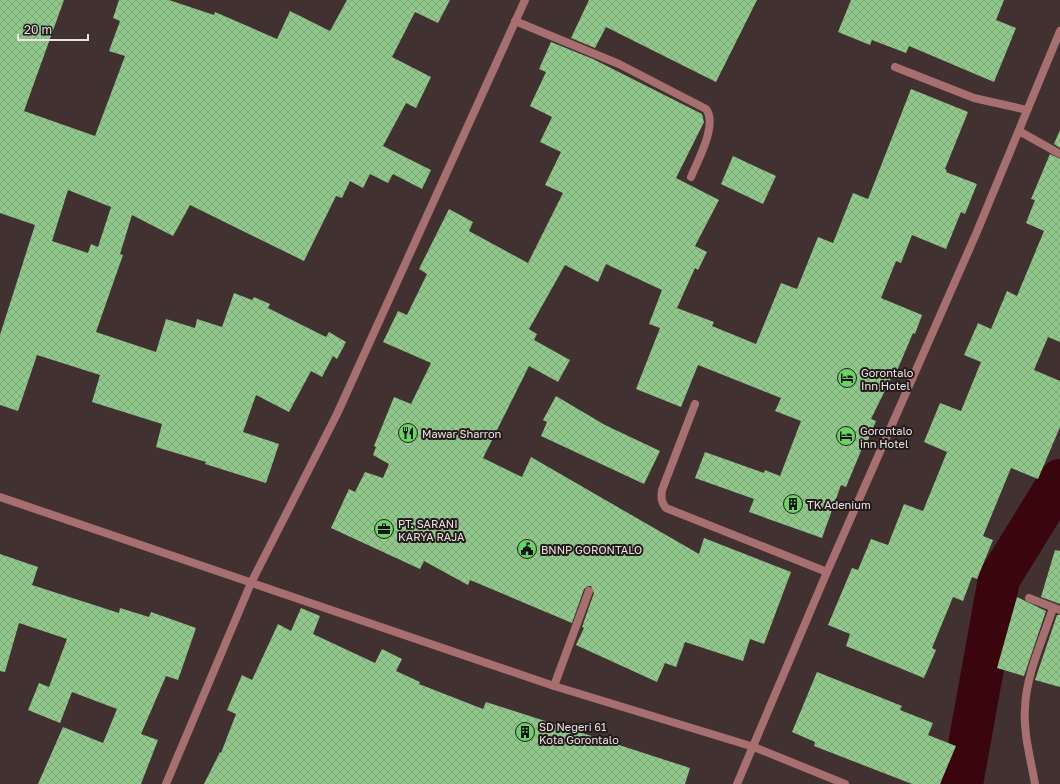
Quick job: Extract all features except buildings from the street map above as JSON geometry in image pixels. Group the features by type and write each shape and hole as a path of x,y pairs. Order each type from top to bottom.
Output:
{"street":[{"path":"166,784 251,583 337,414 525,0"},
{"path":"515,21 619,64 706,109 710,114 710,127 691,177"},
{"path":"737,784 827,572 973,241 1060,31"},
{"path":"895,67 974,98 1027,110"},
{"path":"1019,131 1060,154"},
{"path":"695,404 662,490 661,498 666,508 827,572"},
{"path":"0,497 554,686 754,747 844,784"},
{"path":"554,686 589,591"},
{"path":"1029,598 1057,609 1029,683 1025,704 1026,725 1035,784"}],"waterway":[{"path":"962,784 999,579 1060,480"}],"place":[{"name":"Gorontalo Inn Hotel","path":"847,378"},
{"name":"Mawar Sharron","path":"408,433"},
{"name":"Gorontalo inn Hotel","path":"846,436"},
{"name":"TK Adenium","path":"793,504"},
{"name":"PT. SARANI KARYA RAJA","path":"384,529"},
{"name":"BNNP GORONTALO","path":"527,549"},
{"name":"SD Negeri 61 Kota Gorontalo","path":"525,732"}]}
